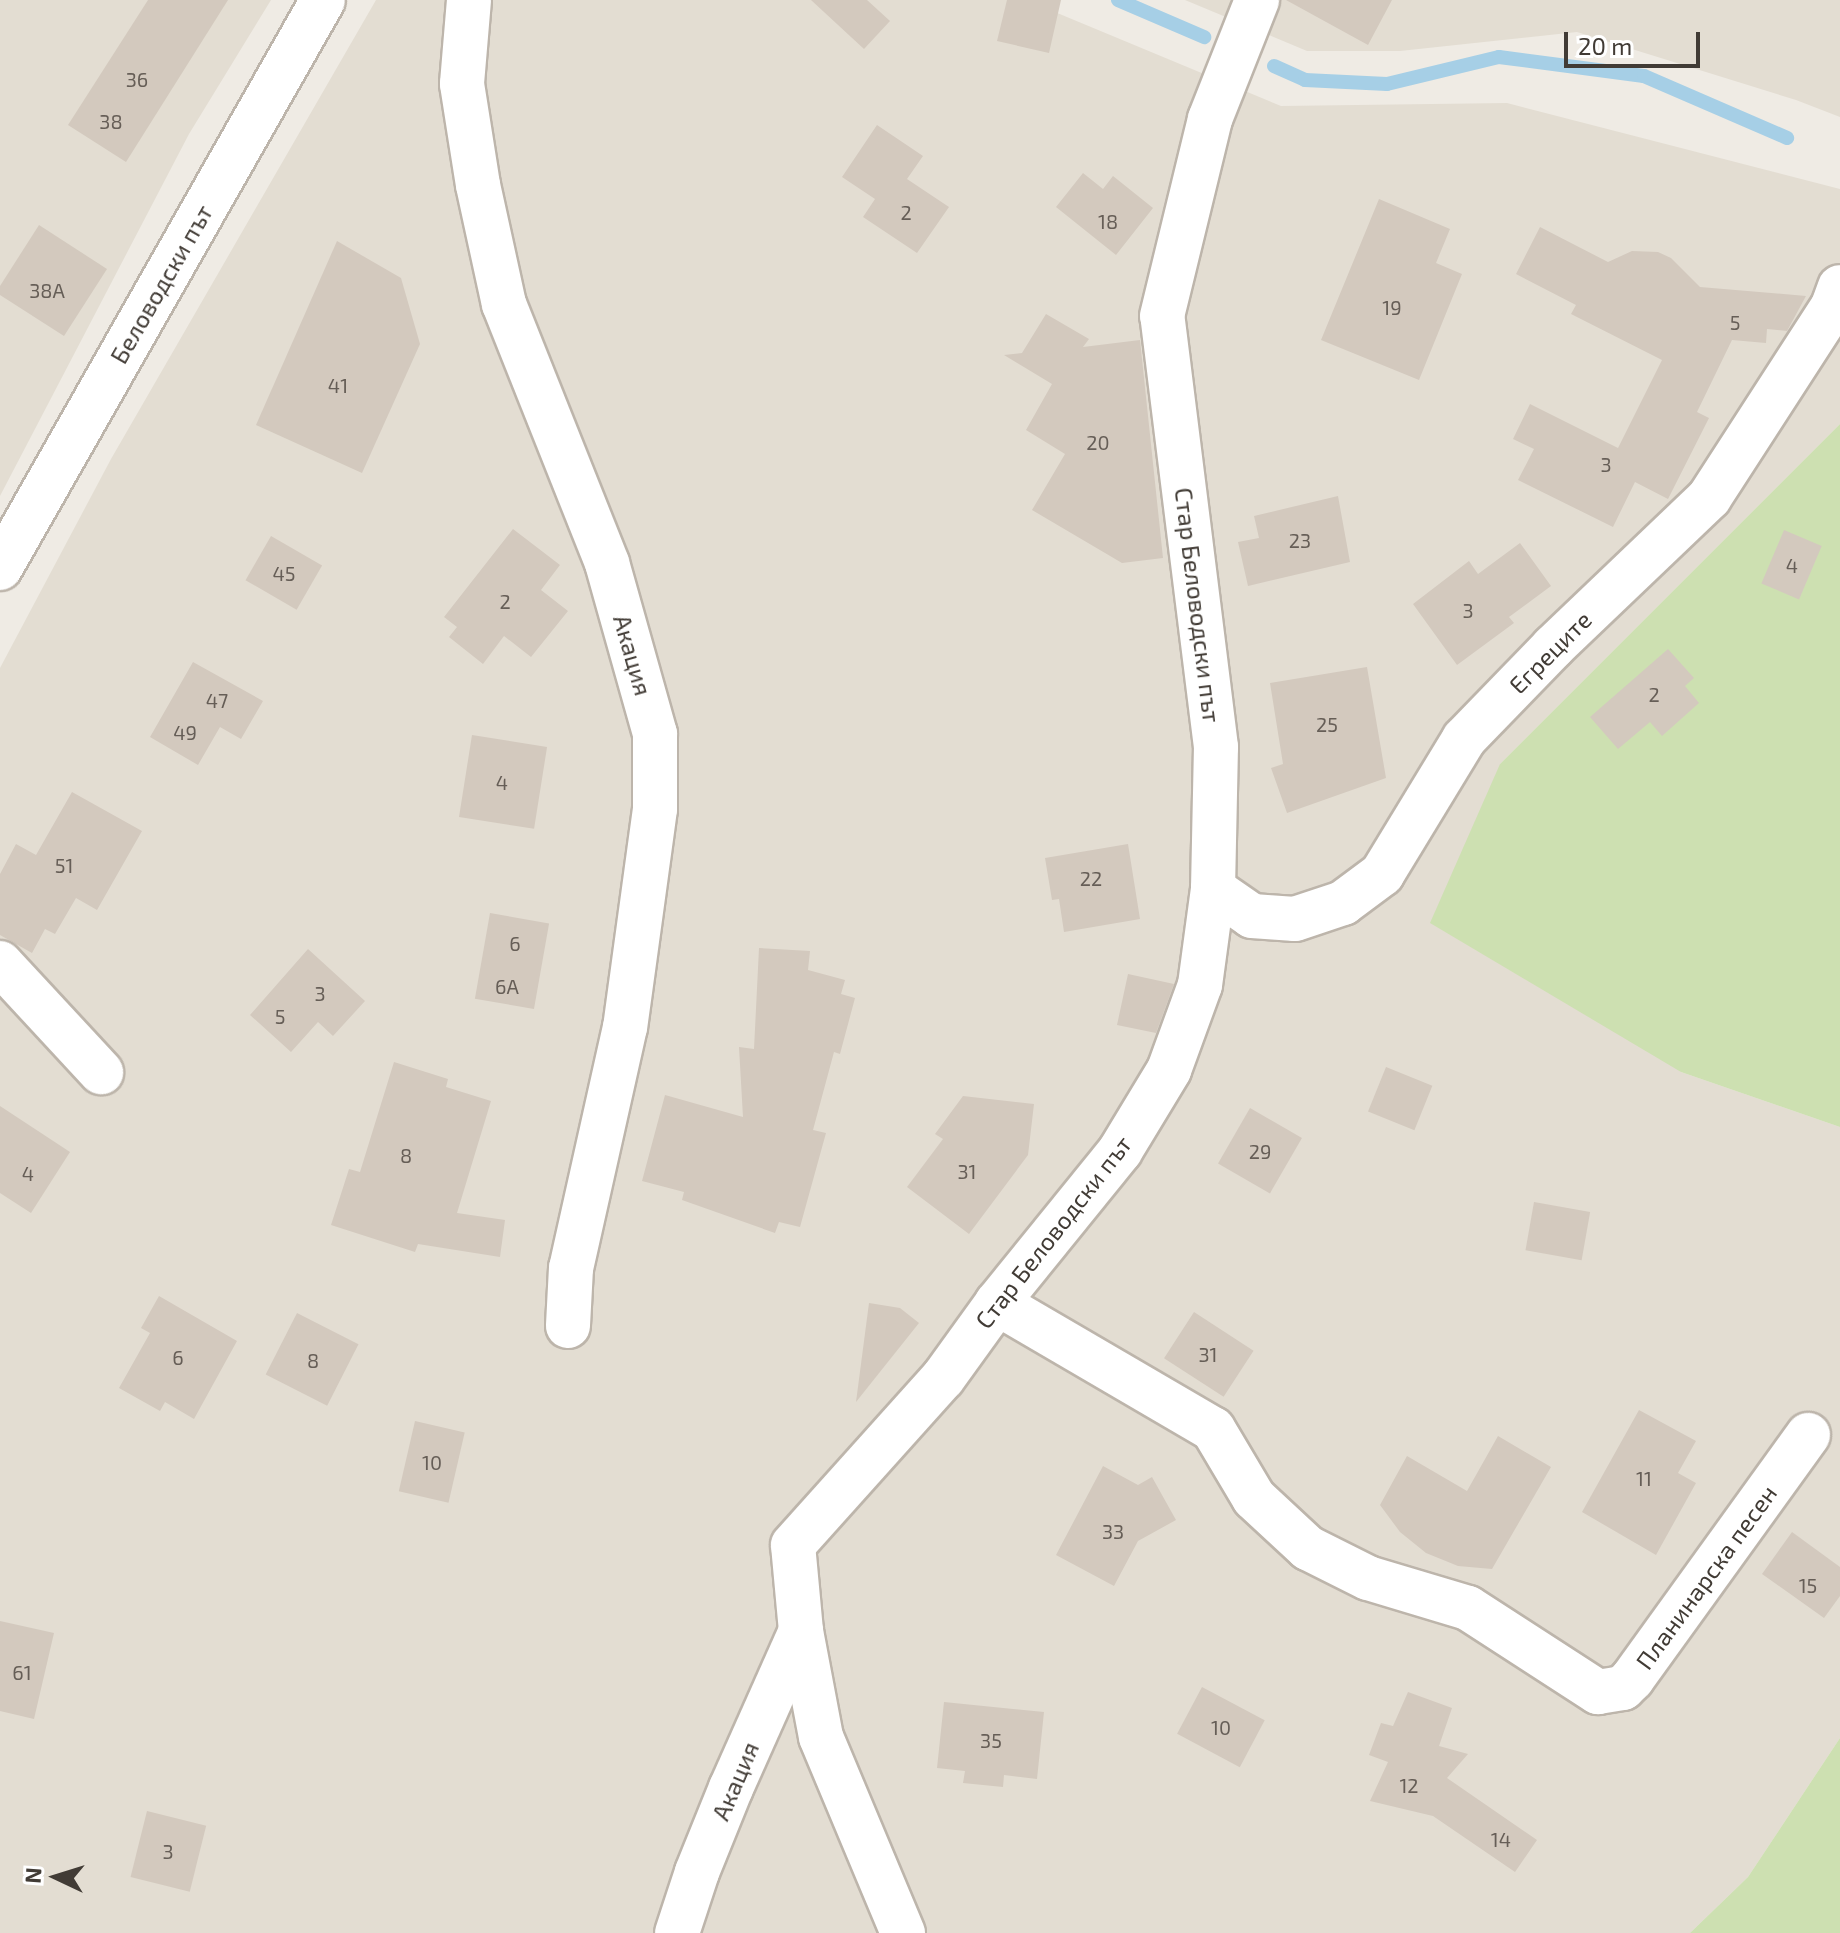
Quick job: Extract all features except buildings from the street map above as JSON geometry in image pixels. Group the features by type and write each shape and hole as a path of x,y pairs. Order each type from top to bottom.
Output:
{"street":[{"name":"Беловодски път","path":"0,568 323,0"},
{"name":"Акация","path":"469,0 462,84 478,185 504,304 607,563 655,734 655,809 625,1027 571,1268 568,1326"},
{"name":"Стар Беловодски път","path":"903,1933 821,1737 801,1631 793,1545 943,1378 997,1303 1120,1151 1169,1070 1200,985 1213,889 1216,747 1162,316 1210,119 1257,0"},
{"name":"Егреците","path":"1213,889 1252,916 1295,919 1343,903 1382,874 1464,739 1553,647 1709,498 1833,306 1840,287"},
{"path":"0,963 101,1072"},
{"name":"Планинарска песен","path":"997,1303 1213,1429 1254,1498 1308,1548 1368,1578 1468,1608 1598,1692 1611,1692 1632,1679 1808,1435"},
{"name":"Акация","path":"677,1933 697,1872 801,1631"}],"shaded area":[{"path":"0,0 271,0 189,134 0,496"},
{"path":"376,0 1026,0 1281,106 1507,103 1840,189 1840,424 1500,764 1681,1072 1840,1127 1840,1738 1748,1877 1690,1933 0,1933 0,668 111,459"},
{"path":"1185,0 1840,0 1840,117 1796,100 1577,32 1400,51 1307,51"}],"green space":[{"path":"1840,424 1840,1127 1681,1072 1430,923 1500,764"},
{"path":"1840,1738 1840,1933 1690,1933 1748,1877"}],"waterway":[{"path":"1118,0 1204,37"},
{"path":"1274,66 1305,80 1387,84 1499,57 1644,76 1787,138"}]}
